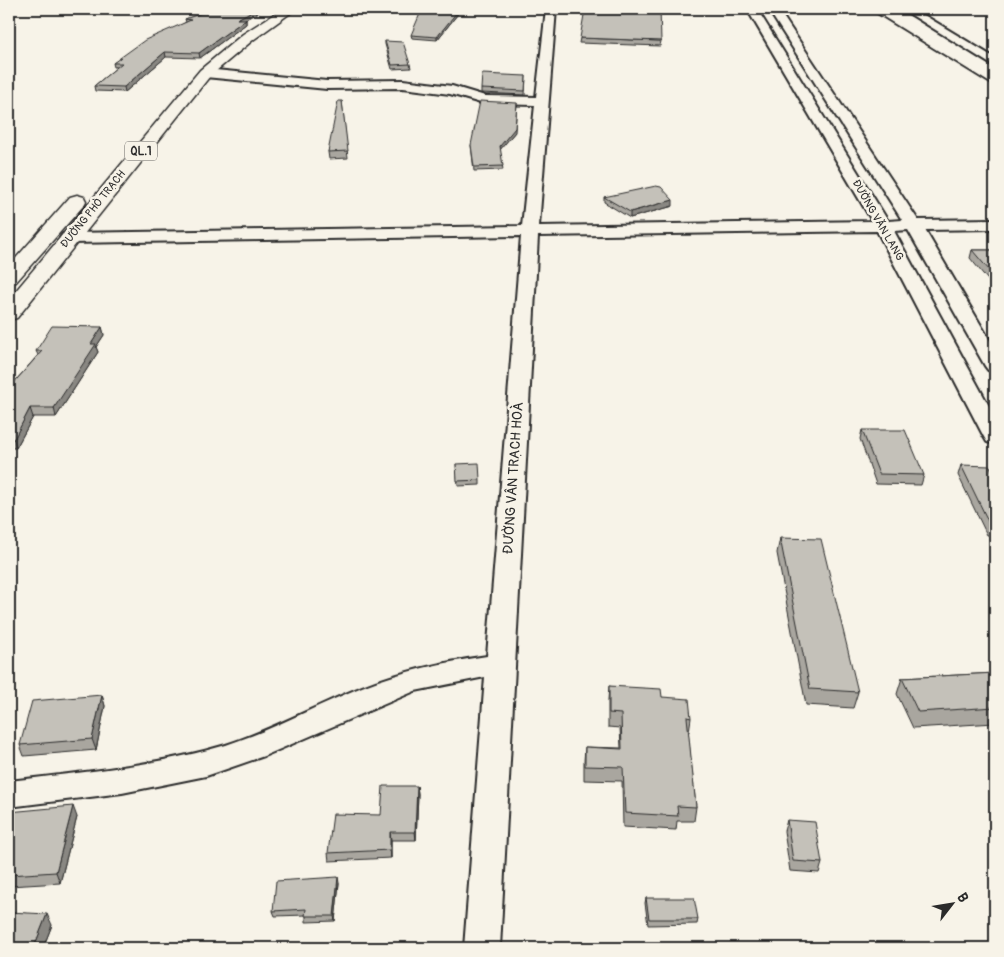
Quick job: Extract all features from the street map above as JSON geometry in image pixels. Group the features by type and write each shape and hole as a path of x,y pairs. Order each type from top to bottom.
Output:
{"highway":[{"name":"ĐƯỜNG PHÒ TRẠCH","path":"10,310 70,238 193,70 238,35 277,9"},
{"name":"ĐƯỜNG PHÒ TRẠCH","path":"106,169 205,72 248,37 290,9"},
{"name":"ĐƯỜNG PHÒ TRẠCH","path":"9,278 86,191"}],"street":[{"name":"ĐƯỜNG VÂN TRẠCH HOÀ","path":"482,948 530,230 551,9"},
{"name":"ĐƯỜNG VĂN LANG","path":"752,9 882,226 995,437"},
{"name":"ĐƯỜNG VĂN LANG","path":"773,9 914,226 995,366"},
{"path":"907,9 995,63"},
{"path":"966,45 986,44"},
{"path":"205,72 334,86 403,84 452,90 484,100 542,101"},
{"path":"70,238 995,224"},
{"path":"9,794 93,784 169,772 223,757 396,686 436,674 501,664"}],"building":[{"path":"213,9 256,9 237,19 246,19 199,53 165,52 124,87 94,86 122,63 113,63 145,40 191,20 185,19"},
{"path":"422,9 458,9 437,37 411,35"},
{"path":"585,9 660,9 661,41 580,38"},
{"path":"385,41 403,42 410,64 392,65"},
{"path":"482,74 526,76 525,91 481,89"},
{"path":"338,101 342,101 348,151 328,152"},
{"path":"480,101 517,103 515,128 500,146 503,166 474,167 471,145"},
{"path":"656,186 661,187 673,200 630,212 604,197"},
{"path":"972,250 995,250 995,277"},
{"path":"52,326 102,327 91,344 96,344 54,408 30,408 14,439 9,439 9,388 42,351 36,351"},
{"path":"862,430 905,430 924,475 879,474"},
{"path":"479,463 480,480 457,481 456,464"},
{"path":"961,465 990,466 995,477 995,525 990,525"},
{"path":"780,538 821,539 858,692 810,689"},
{"path":"995,673 995,707 918,712 902,678"},
{"path":"609,686 661,689 662,697 689,699 691,718 687,717 696,807 677,806 678,816 625,813 623,767 585,766 585,747 622,749 621,714 609,713"},
{"path":"102,695 92,739 20,745 32,701"},
{"path":"383,786 417,786 415,832 390,832 390,850 328,853 333,814 381,815"},
{"path":"73,806 56,872 9,875 9,812"},
{"path":"787,820 815,822 822,863 793,861"},
{"path":"338,877 334,916 305,916 306,909 273,911 276,881"},
{"path":"646,898 694,898 698,919 649,919"},
{"path":"9,912 47,914 34,947 9,946"}],"railway":[{"path":"869,9 995,87"}]}
